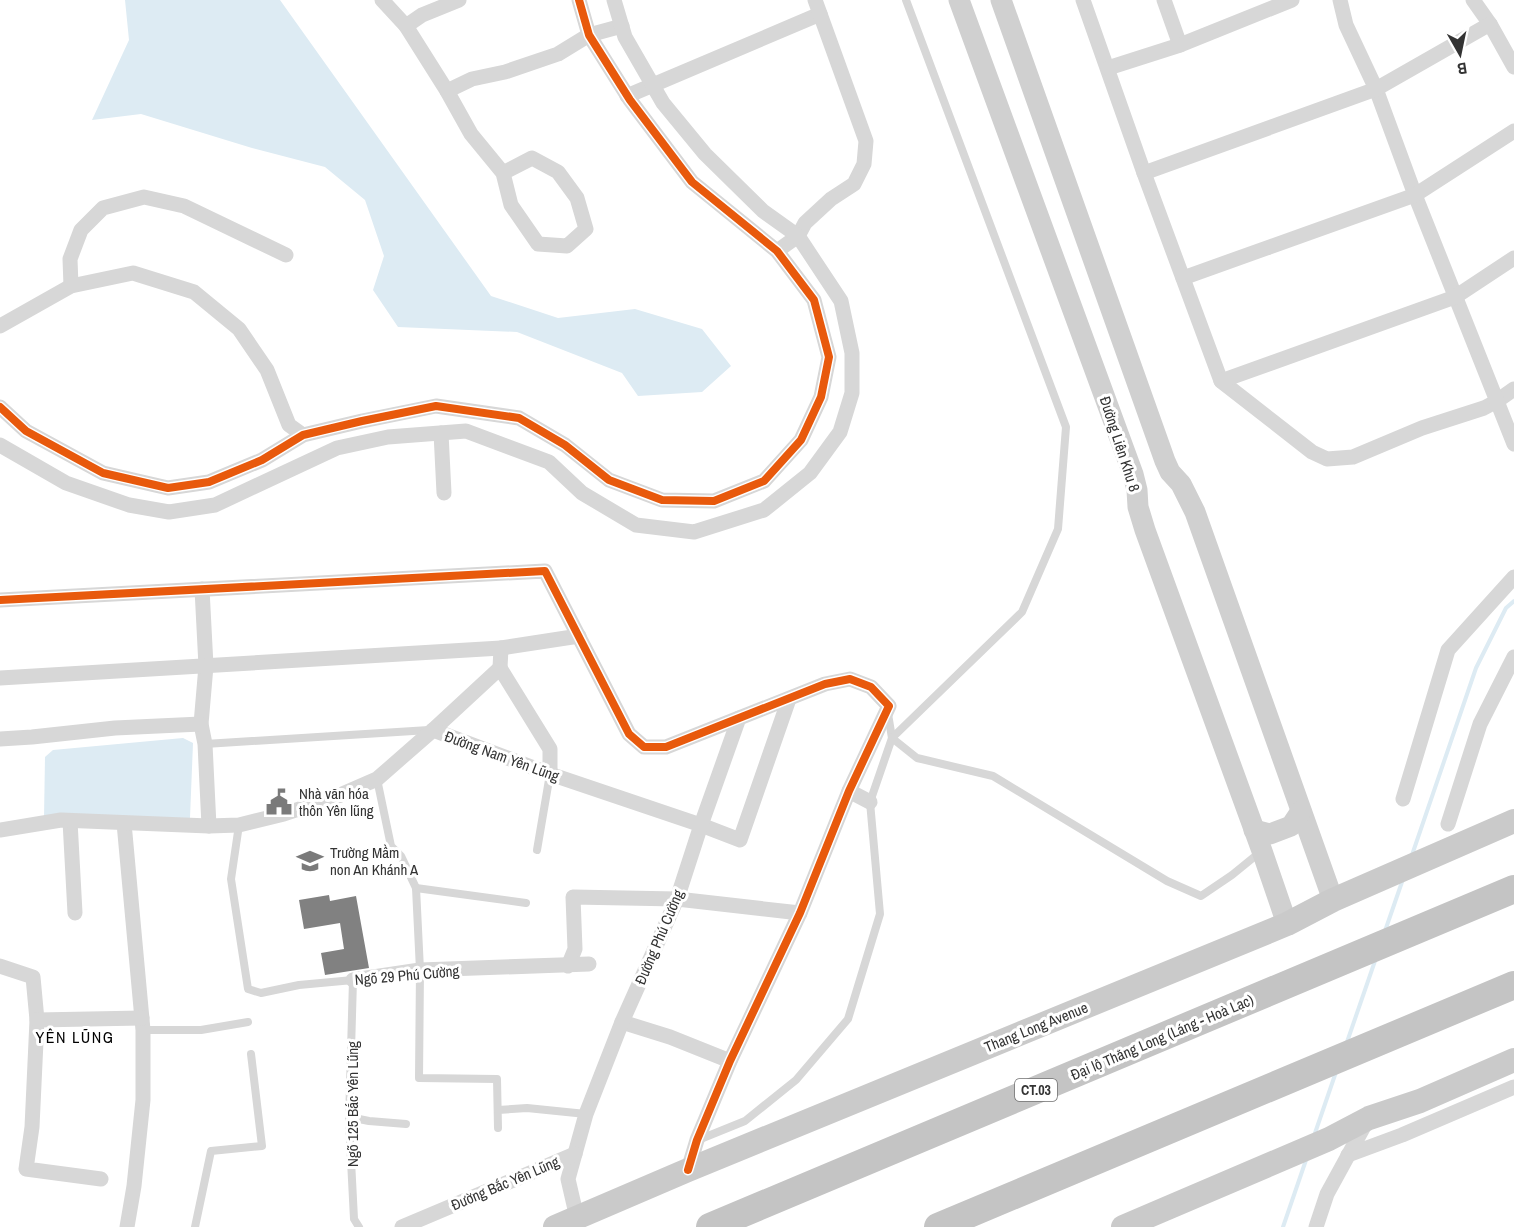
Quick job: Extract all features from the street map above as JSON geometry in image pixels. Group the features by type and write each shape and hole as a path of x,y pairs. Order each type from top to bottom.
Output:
{"highway":[{"name":"Đại lộ Thăng Long (Láng - Hoà Lạc)","path":"710,1227 1514,889"},
{"path":"938,1227 1514,985"}],"main road":[{"name":"Thang Long Avenue","path":"566,1222 1287,924 1333,900 1514,821"},
{"path":"1123,1227 1329,1139 1369,1118 1420,1101 1514,1060"}],"street":[{"path":"382,0 406,26 471,134 503,173 511,205 538,244 567,246 586,229 577,198 558,172 532,158 503,173"},
{"path":"406,26 422,15 459,0"},
{"path":"0,407 26,431 103,473 168,488 209,483 262,460 303,435 436,406 519,418 565,446 609,480 662,500 714,501 764,481 801,440 821,397 829,357 814,300 777,251 692,182 627,96 590,35 579,0"},
{"path":"0,445 66,483 129,506 169,512 215,505 337,448 388,437 466,431 549,462 582,493 636,525 694,532 764,510 810,472 840,432 852,393 852,353 841,301 798,236 763,211 705,154 663,103 625,38 614,0"},
{"name":"Đường Liên Khu 8","path":"959,0 1133,474 1138,507 1145,530 1287,924"},
{"path":"1001,0 1165,461 1170,472 1181,484 1195,512 1333,900"},
{"path":"1083,0 1221,381 1312,452 1327,459 1353,457 1422,428 1484,408 1514,389"},
{"path":"1164,0 1180,45"},
{"path":"1108,68 1180,45 1292,0"},
{"path":"1340,0 1346,25 1376,88 1415,195 1514,444"},
{"path":"1473,0 1490,24 1514,67"},
{"path":"627,96 818,7 866,141 864,164 854,184 831,199 805,223 798,236 777,251"},
{"path":"1144,173 1376,88 1490,24"},
{"path":"447,91 472,79 505,72 558,54 590,35 622,27"},
{"path":"1183,278 1415,195 1514,131"},
{"path":"71,286 70,259 81,230 103,208 144,197 184,206 286,255"},
{"path":"1221,381 1455,297 1514,258"},
{"path":"0,326 71,286 133,273 195,292 239,329 267,370 289,425 303,435"},
{"path":"441,433 444,492"},
{"path":"582,493 585,461"},
{"path":"0,600 545,571 629,734 644,747 666,747 825,684 850,679 871,687 889,706 849,791 800,913 730,1061 688,1170"},
{"path":"1403,799 1448,650 1514,577"},
{"path":"202,589 206,666 201,724 205,744 209,826"},
{"path":"0,678 501,648 579,636"},
{"path":"501,648 500,668 550,749 550,774"},
{"path":"1449,824 1480,724 1514,657"},
{"path":"433,730 500,668"},
{"name":"Đường Nam Yên Lũng","path":"0,830 61,820 209,826 239,825 284,814 338,796 377,779 433,730 550,774 740,840 789,699"},
{"name":"Đường Phú Cường","path":"566,1222 568,1179 586,1114 622,1022 677,899 739,718"},
{"path":"0,739 115,728 201,724"},
{"path":"849,791 870,802"},
{"path":"1254,830 1270,834 1292,825 1301,810"},
{"path":"70,821 75,913"},
{"path":"124,823 143,1024 143,1100 134,1186 127,1227"},
{"path":"568,966 574,949 575,936 573,897 677,899 800,913"},
{"name":"Ngõ 29 Phú Cường","path":"353,980 420,970 589,964"},
{"path":"0,966 33,977 37,1020 32,1127 26,1169 101,1179"},
{"path":"37,1020 143,1024"},
{"path":"622,1022 670,1037 730,1061"},
{"path":"1348,1155 1514,1088"},
{"path":"1317,1227 1327,1194 1369,1118"},
{"name":"Đường Bắc Yên Lũng","path":"402,1227 575,1154"}],"lane":[{"path":"698,1140 745,1121 796,1080 848,1019 880,914 870,802 892,738 1022,612 1058,530 1065,427 906,0"},
{"path":"889,706 888,715 892,738 917,758 993,777 1167,881 1202,896 1262,851"},
{"path":"205,744 433,730"},
{"path":"537,850 550,774"},
{"path":"377,779 391,846 401,856 416,888 420,970 419,1078 497,1079 498,1128"},
{"name":"Ngõ 29 Phú Cường","path":"239,825 231,879 248,989 261,993 299,985 353,980"},
{"path":"416,888 526,903"},
{"name":"Ngõ 125 Bắc Yên Lũng","path":"353,980 349,1117 354,1219 359,1227"},
{"path":"143,1024 201,1030 248,1022"},
{"path":"195,1227 211,1151 262,1146 251,1054"},
{"path":"498,1110 527,1108 586,1114"},
{"path":"349,1117 406,1124"}],"shaded area":[{"path":"125,0 280,0 491,296 558,318 635,309 702,329 731,366 702,392 638,396 622,373 517,332 398,327 373,290 384,256 365,200 325,167 252,148 141,114 92,120 129,40"},
{"path":"183,738 193,743 190,818 44,818 45,757 53,750"}],"building":[{"path":"329,895 330,901 356,896 369,968 325,975 321,953 344,949 340,923 304,929 299,900"}],"waterway":[{"path":"1412,855 1476,668 1506,608 1514,601"},
{"path":"1385,931 1403,879"},
{"path":"1347,1042 1376,958"},
{"path":"1314,1136 1336,1072"},
{"path":"1283,1227 1306,1160"}],"cycle path":[{"path":"0,407 26,431 103,473 168,488 209,482 262,460 303,435 436,406 519,418 565,445 609,480 662,500 714,501 764,481 801,440 821,397 829,357 814,300 777,251 692,182 630,100 589,35 579,0"},
{"path":"0,600 545,571 629,734 644,747 666,747 825,684 850,679 871,687 889,706 849,791 800,913 730,1061 697,1140 688,1170"}],"place":[{"name":"Nhà văn hóa thôn Yên lũng","path":"279,802"},
{"name":"Trường Mầm non An Khánh A","path":"310,861"}],"district":[{"name":"YÊN LŨNG","path":"75,1037"}]}
